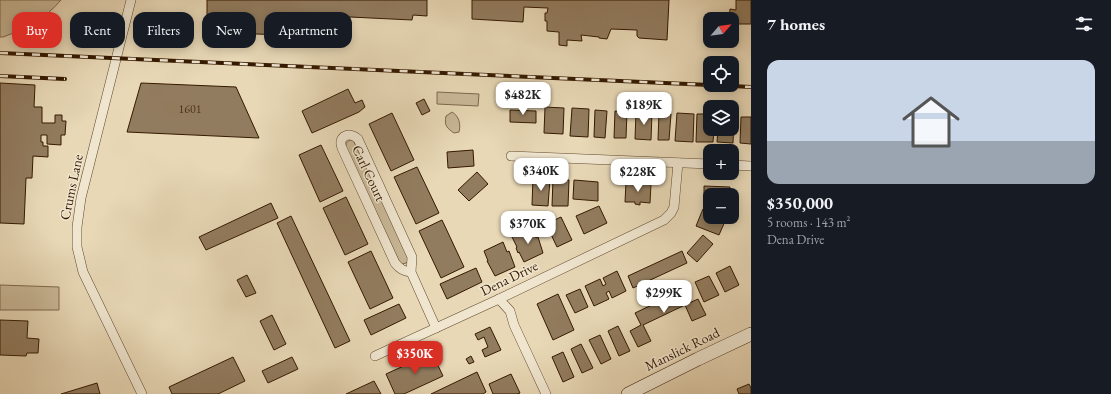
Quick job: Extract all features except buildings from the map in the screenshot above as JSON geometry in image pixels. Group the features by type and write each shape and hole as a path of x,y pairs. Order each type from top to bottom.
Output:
{"main road":[{"name":"Manslick Road","path":"628,394 751,334"}],"street":[{"name":"Crums Lane","path":"131,0 115,58 81,198 77,227 77,246 83,272 142,394"},
{"name":"Carl Court","path":"411,272 400,269 395,263 340,144 341,140 349,134 354,135 358,139 412,257 411,272 436,328"},
{"path":"511,156 703,164"},
{"name":"Dena Drive","path":"375,356 499,299 664,220 671,213 674,207 678,163"},
{"path":"739,165 751,166"},
{"path":"499,299 510,311 514,325 546,394"}],"shaded area":[{"path":"0,0 61,0 49,12 12,12 12,34 0,37"},
{"path":"437,92 479,94 478,106 437,104"},
{"path":"452,112 459,120 459,132 454,133 446,124 446,116"},
{"path":"353,140 355,144 408,256 408,262 406,263 402,264 399,261 346,148 346,143"},
{"path":"0,285 59,287 59,310 0,310"}],"railway":[{"path":"0,53 703,85"},
{"path":"0,76 65,79"},
{"path":"739,86 751,87"}]}
